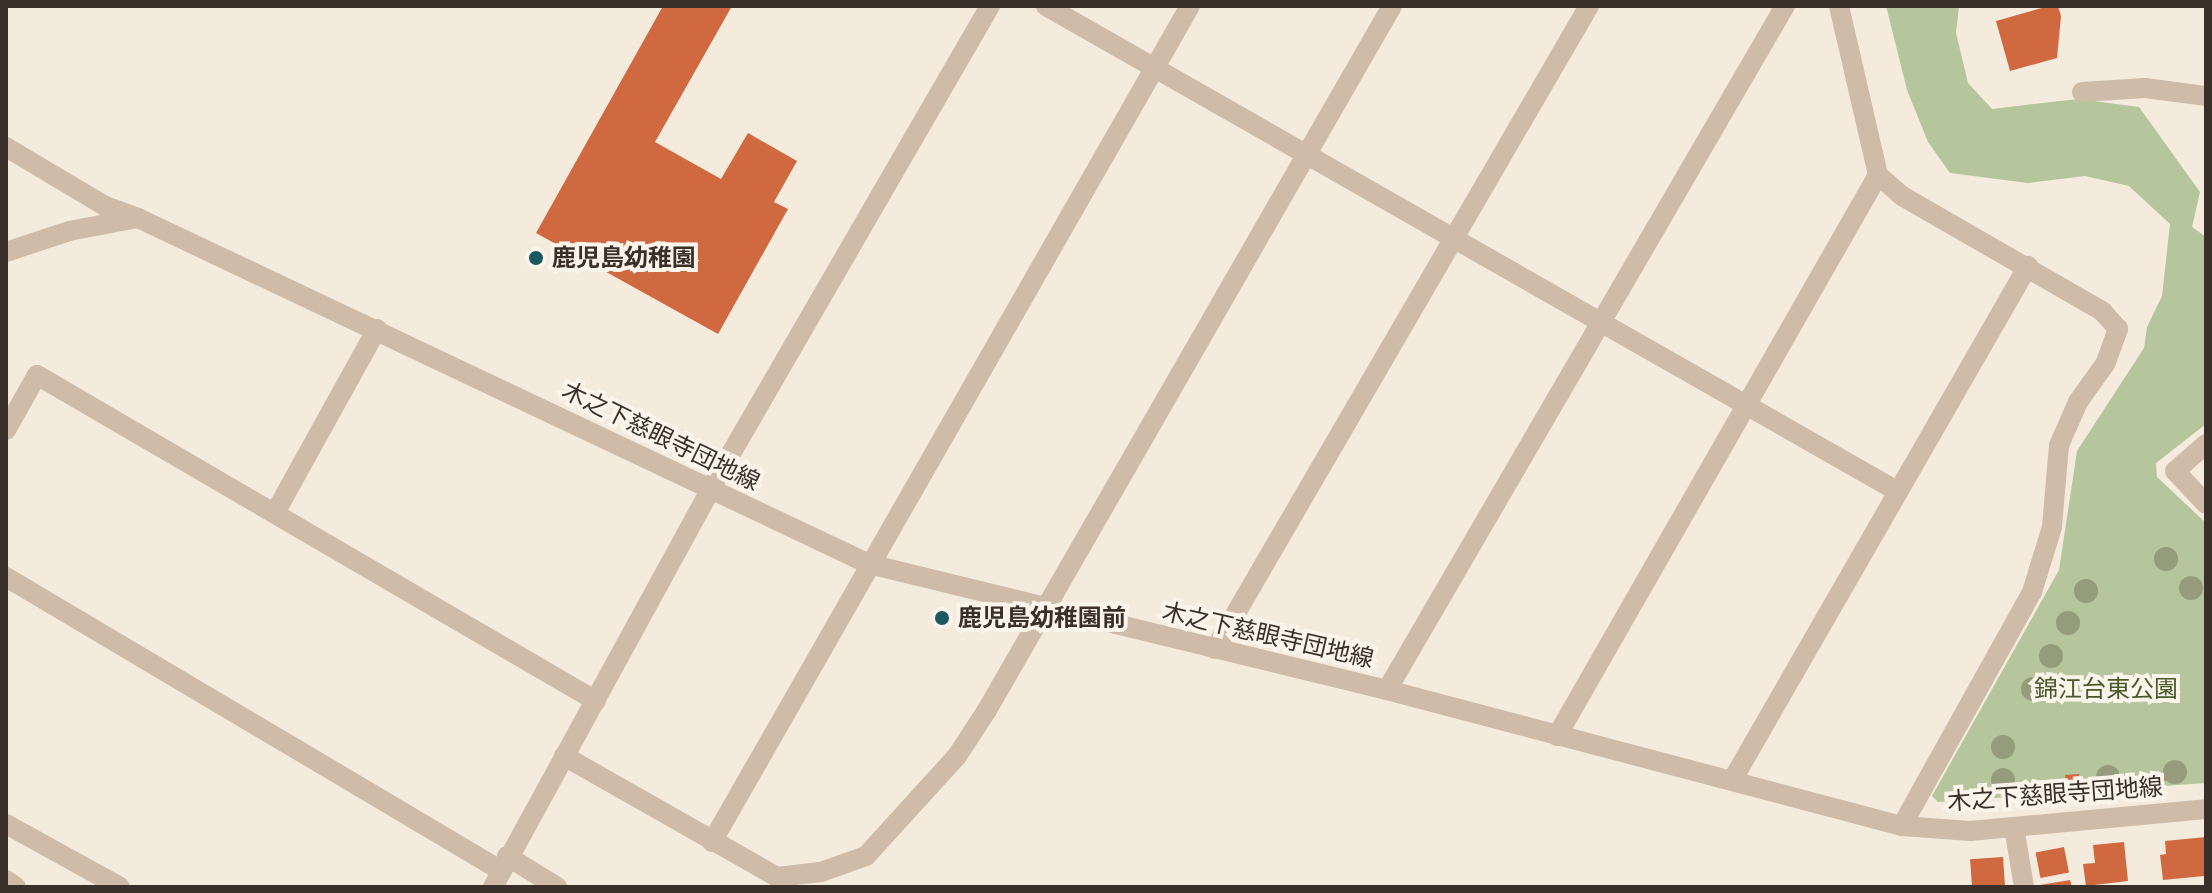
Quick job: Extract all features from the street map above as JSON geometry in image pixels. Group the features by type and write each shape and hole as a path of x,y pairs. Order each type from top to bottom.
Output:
{"street":[{"path":"500,871 711,488 990,6"},
{"path":"1046,6 1454,235 1897,491"},
{"path":"712,842 1190,6"},
{"path":"564,756 777,877 821,872 866,856 957,756 1046,609 1392,6"},
{"path":"1215,649 1589,6"},
{"path":"1387,690 1785,6"},
{"path":"1839,6 1878,175 1902,196 2102,311 2118,329 2105,364 2078,402 2059,445 2052,527 2032,592 1902,826"},
{"path":"2082,92 2145,88 2206,96"},
{"name":"木之下慈眼寺団地線","path":"6,147 105,206 138,218 377,329 869,564 1387,690 1902,826 1970,831 2206,809"},
{"path":"1557,736 1878,175"},
{"path":"6,252 69,231 138,218"},
{"path":"1733,779 2028,266"},
{"path":"276,511 377,329"},
{"path":"6,430 37,375 276,511 596,701"},
{"path":"2206,444 2175,471 2206,504"},
{"path":"6,577 500,871 557,887"},
{"path":"6,824 120,887"},
{"path":"2014,827 2024,887"},
{"path":"6,880 16,887"}],"green space":[{"name":"錦江台東公園","path":"1886,6 1959,6 1956,33 1968,83 1992,109 2078,99 2139,107 2200,192 2192,227 2206,237 2206,424 2156,463 2157,477 2206,523 2206,783 1938,802 1932,796 2059,570 2077,451 2144,348 2147,327 2162,296 2170,224 2129,186 2085,176 2028,183 1950,173 1928,142 1907,90"}],"building":[{"path":"663,6 732,6 655,142 721,179 748,133 797,161 774,202 788,209 718,334 536,233"},
{"path":"2058,6 2061,16 2057,58 2010,71 1996,21"},
{"path":"2079,774 2080,787 2066,788 2065,775"},
{"path":"2145,775 2166,775 2166,781 2145,781"},
{"path":"2206,837 2204,876 2163,880 2160,855 2166,854 2165,841"},
{"path":"2124,842 2128,881 2086,886 2083,864 2095,863 2093,845"},
{"path":"2064,847 2069,873 2040,878 2036,853"},
{"path":"2003,857 2005,887 1972,887 1970,859"},
{"path":"2070,880 2072,887 2040,887 2040,885"}],"place":[{"name":"鹿児島幼稚園","path":"536,258"},
{"name":"鹿児島幼稚園前","path":"942,618"}]}
